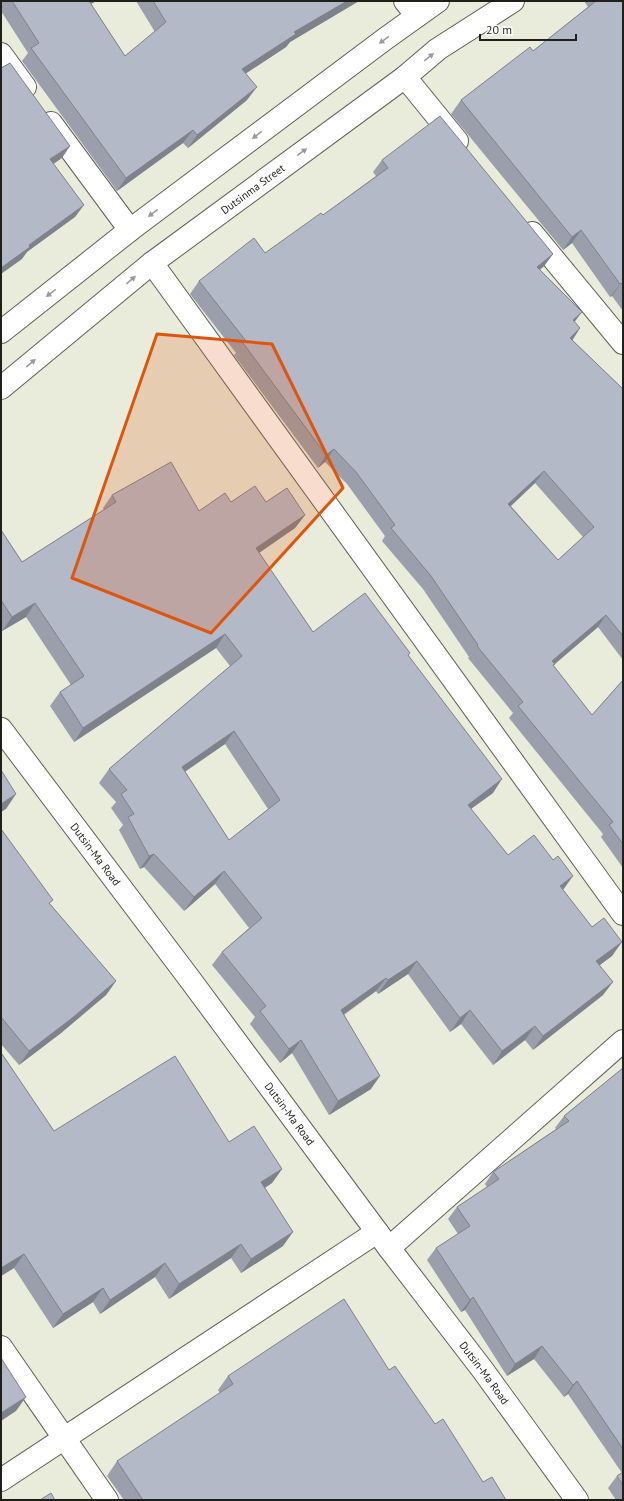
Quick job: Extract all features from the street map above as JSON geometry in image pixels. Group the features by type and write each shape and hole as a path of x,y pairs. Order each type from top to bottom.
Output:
{"street":[{"path":"1,332 411,8 438,1"},
{"name":"Dutsinma Street","path":"1,388 152,263 405,77 438,49 513,1"},
{"path":"1,54 130,230"},
{"path":"405,77 469,155"},
{"path":"519,216 623,343"},
{"path":"152,263 623,914"},
{"name":"Dutsin-Ma Road","path":"1,730 189,978 383,1240 482,1369 577,1500"},
{"path":"1,1480 65,1438 383,1240 623,1041"},
{"path":"1,1347 107,1500"}],"highlighted area":[{"path":"157,334 272,344 343,488 211,633 72,578"}],"building":[{"path":"12,1 89,1 125,56 166,22 153,1 347,1 294,32 296,34 242,69 257,87 197,135 193,130 126,178 31,48 39,43"},
{"path":"596,1 623,1 623,285 621,283 620,284 581,230 572,237 461,100 530,47 533,51"},
{"path":"10,63 70,146 50,159 84,205 29,245 30,247 1,268 1,68"},
{"path":"440,116 553,254 537,267 582,312 573,320 580,328 570,338 623,389 623,636 606,615 552,661 555,664 553,665 592,715 623,680 623,844 609,825 613,822 518,706 523,702 477,646 478,645 431,576 391,528 395,525 356,472 334,449 326,455 243,343 246,341 199,281 254,238 265,253 321,213 323,215 388,168 382,160","holes":["544,471 594,527 558,560 508,504"]},
{"path":"171,462 199,511 225,493 231,502 255,486 266,502 287,488 305,515 256,548 313,632 365,593 410,653 408,655 502,779 468,805 508,855 534,835 553,860 558,856 573,876 560,886 592,927 604,918 622,942 596,961 613,982 543,1036 535,1026 502,1051 470,1010 460,1018 417,961 388,980 386,978 341,1010 380,1076 338,1101 301,1040 289,1049 260,1011 266,1006 222,952 262,918 224,871 194,897 154,854 149,856 128,817 134,814 121,794 127,790 109,769 242,656 225,634 83,728 60,692 84,676 35,603 12,617 1,600 1,530 22,562 116,502 112,495","holes":["234,731 280,800 229,840 182,767"]},
{"path":"1,770 16,794 1,804"},
{"path":"1,829 53,900 49,903 116,981 71,1019 29,1051 1,1017"},
{"path":"2,1054 54,1131 175,1056 229,1142 254,1126 282,1169 261,1182 293,1232 251,1259 241,1244 179,1284 165,1263 110,1300 103,1288 63,1314 24,1254 1,1268"},
{"path":"623,1068 623,1449 577,1381 573,1385 542,1346 515,1364 473,1297 470,1300 436,1248 470,1226 457,1207 499,1179 493,1172 569,1121 564,1116"},
{"path":"344,1299 389,1370 395,1366 435,1424 443,1419 483,1482 492,1477 506,1500 143,1500 117,1461 233,1384 228,1376"},
{"path":"1,1358 26,1397 1,1413"},
{"path":"623,1472 623,1485 617,1476"},
{"path":"51,1493 55,1500 40,1500"}]}
